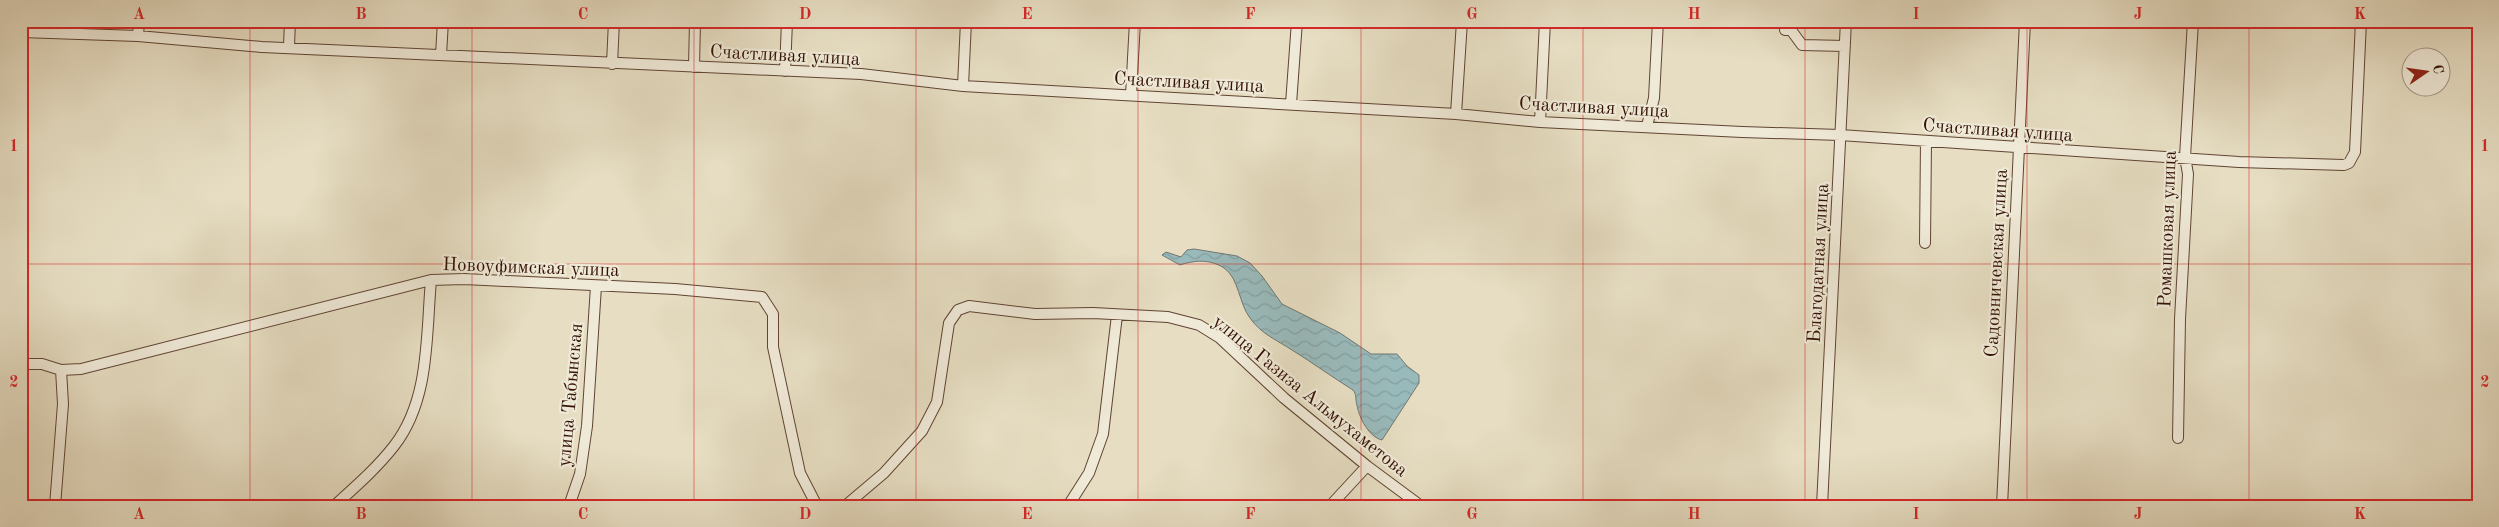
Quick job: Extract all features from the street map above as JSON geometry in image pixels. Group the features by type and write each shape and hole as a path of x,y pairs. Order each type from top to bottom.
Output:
{"street":[{"path":"138,21 138,36"},
{"path":"289,46 290,21"},
{"path":"441,55 443,21"},
{"path":"612,64 614,21"},
{"path":"694,67 695,21"},
{"path":"785,71 787,21"},
{"path":"963,86 966,21"},
{"path":"1131,96 1135,21"},
{"path":"1291,104 1297,21"},
{"path":"1456,114 1462,21"},
{"path":"1540,122 1545,21"},
{"path":"1647,126 1654,98 1658,21"},
{"name":"Благодатная улица","path":"1822,506 1846,21"},
{"name":"Садовничевская улица","path":"2002,506 2025,21"},
{"name":"Ромашковая улица","path":"2178,438 2180,319 2188,174 2185,157 2193,21"},
{"name":"Счастливая улица","path":"21,32 138,36 262,46 612,64 861,74 963,86 1456,114 1540,122 1840,135 2239,162 2344,165 2353,158 2361,21"},
{"path":"1785,30 1791,30 1802,45 1845,46"},
{"path":"1924,243 1926,141"},
{"name":"Новоуфимская улица","path":"21,364 42,364 61,370 81,369 431,280 464,279 675,289 762,298 773,314 773,346 800,473 817,506"},
{"path":"334,506 378,466 395,445 410,421 423,376 431,280"},
{"name":"улица Табынская","path":"569,506 580,474 587,426 596,286"},
{"name":"улица Газиза Альмухаметова","path":"845,506 884,473 922,431 937,402 949,323 958,310 970,306 1035,314 1093,312 1168,317 1199,325 1220,338 1284,398 1367,466 1421,506"},
{"path":"1068,506 1089,473 1103,434 1116,315"},
{"path":"55,506 62,404 61,370"},
{"path":"1330,506 1367,466"}],"water":[{"path":"1194,249 1237,256 1250,263 1282,304 1340,333 1371,354 1397,354 1407,366 1419,375 1419,383 1382,440 1373,435 1365,426 1360,416 1353,390 1254,324 1243,306 1236,285 1229,272 1219,265 1202,261 1180,265 1162,255 1166,252 1181,257 1187,250"}]}
